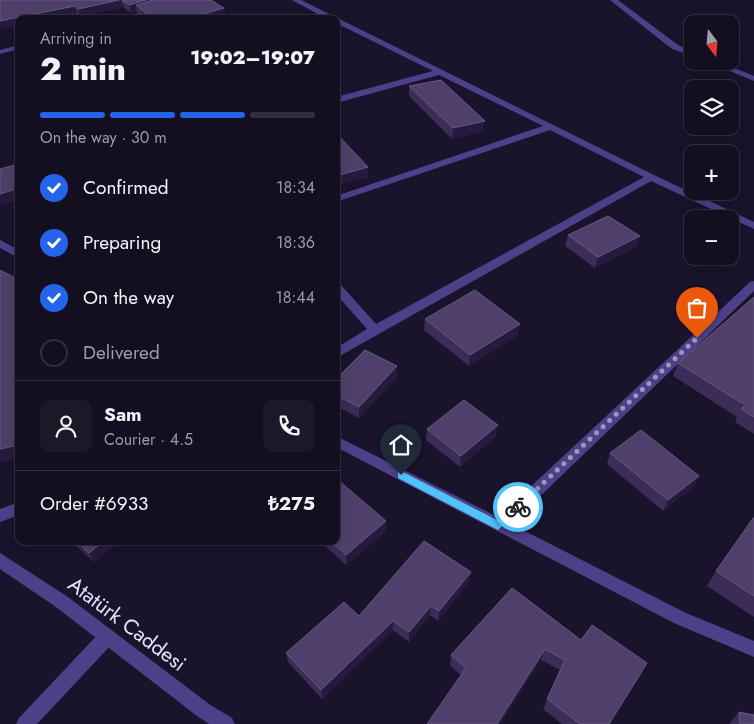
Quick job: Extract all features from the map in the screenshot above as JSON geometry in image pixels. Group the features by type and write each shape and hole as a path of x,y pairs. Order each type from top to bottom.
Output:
{"street":[{"path":"137,15 187,0"},
{"path":"296,0 327,15"},
{"path":"614,0 675,47 684,51"},
{"path":"340,22 651,177 754,226"},
{"path":"0,40 9,49"},
{"path":"0,52 15,48"},
{"path":"732,70 754,79"},
{"path":"340,99 440,72"},
{"path":"340,198 550,127"},
{"path":"340,352 375,330 651,177"},
{"path":"0,243 15,251"},
{"path":"498,526 754,285"},
{"path":"340,291 375,330"},
{"path":"340,443 680,618 754,650"},
{"path":"0,516 15,510"},
{"name":"Atatürk Caddesi","path":"0,560 62,602 203,710 226,724"},
{"path":"25,724 107,638"}],"building":[{"path":"0,0 119,0 78,9 75,6 30,15 15,15 15,18 0,21"},
{"path":"122,0 146,0 129,5"},
{"path":"153,0 211,0 224,8 200,15 149,15 136,5"},
{"path":"441,80 485,121 453,128 409,86"},
{"path":"340,137 368,167 340,175"},
{"path":"15,165 15,189 0,194 0,169"},
{"path":"608,216 640,236 598,257 568,235"},
{"path":"0,270 15,278 15,446 0,449"},
{"path":"475,290 520,324 470,355 425,319"},
{"path":"754,297 754,417 741,409 745,405 678,363"},
{"path":"365,350 397,366 359,407 340,397 340,375"},
{"path":"464,400 498,425 461,456 427,429"},
{"path":"641,430 699,476 668,500 610,453"},
{"path":"340,482 386,521 346,555 335,545 340,545"},
{"path":"754,517 754,596 716,571"},
{"path":"424,541 471,572 439,611 431,606 409,632 393,621 321,690 286,653 344,602 359,616"},
{"path":"81,545 99,545 89,553"},
{"path":"512,588 581,640 592,625 647,663 609,724 580,724 547,699 565,660 545,649 497,724 427,724 466,668 451,655"},
{"path":"739,712 754,715 754,724 740,724"}],"way so far":[{"path":"518,507 697,338"}],"route":[{"path":"401,475 498,526 518,507"}]}
